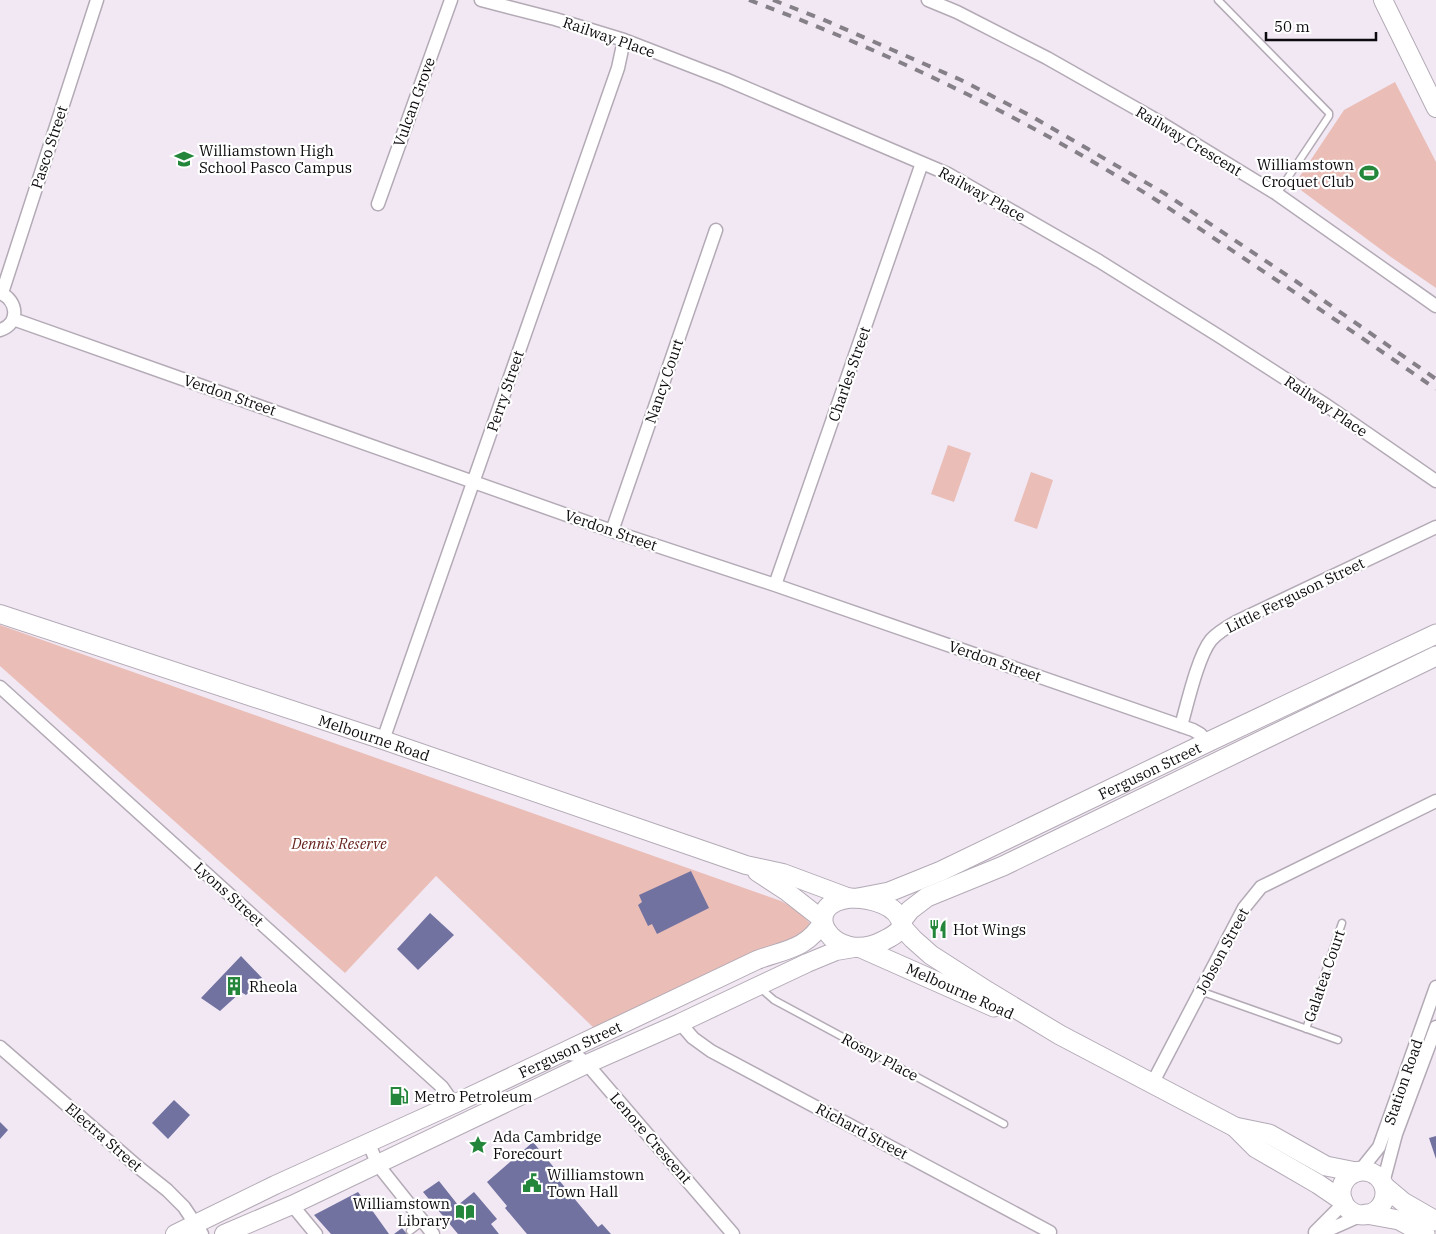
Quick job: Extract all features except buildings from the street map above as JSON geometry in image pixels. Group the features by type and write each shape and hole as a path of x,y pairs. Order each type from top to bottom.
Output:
{"main road":[{"name":"Ferguson Street","path":"854,898 889,892 941,872 1436,634"},
{"name":"Ferguson Street","path":"902,926 903,920 910,910 927,897 1003,866 1436,656"},
{"path":"1208,742 1218,763"},
{"path":"854,898 882,904 898,916 902,926 888,938 873,946 858,948 836,942 827,930 823,920 824,912 830,904 839,900 854,898"},
{"name":"Melbourne Road","path":"902,926 931,955 987,992 1060,1035 1234,1127 1256,1148 1318,1184 1344,1202"},
{"name":"Melbourne Road","path":"858,948 1060,1035"},
{"name":"Melbourne Road","path":"1234,1127 1269,1134 1326,1166 1357,1172"},
{"path":"1426,1234 1399,1220 1352,1211 1344,1202 1342,1190 1344,1182 1349,1176 1357,1172 1371,1172 1403,1202 1436,1221"},
{"path":"1364,1214 1375,1211 1382,1205 1385,1195 1383,1185"}],"street":[{"name":"Pasco Street","path":"1,293 97,0"},
{"name":"Vulcan Grove","path":"378,204 451,0"},
{"name":"Railway Place","path":"482,0 555,19 624,40 725,79 948,174 1099,260 1323,403 1436,481"},
{"name":"Railway Crescent","path":"928,0 957,12 1047,58 1151,117 1276,194 1436,306"},
{"path":"1383,0 1436,108"},
{"name":"Perry Street","path":"383,740 618,68 624,40"},
{"name":"Charles Street","path":"776,585 922,163"},
{"name":"Nancy Court","path":"612,531 716,230"},
{"path":"0,330 10,325 14,319 14,306 11,300 1,293"},
{"name":"Verdon Street","path":"14,319 612,531 776,585 1181,726 1200,734 1208,742"},
{"name":"Little Ferguson Street","path":"1181,726 1203,654 1209,642 1218,632 1436,527"},
{"name":"Melbourne Road","path":"0,614 383,740 746,865 773,870 854,898"},
{"name":"Lyons Street","path":"0,687 442,1087 454,1104"},
{"name":"Jobson Street","path":"1152,1084 1244,908 1262,887 1436,801"},
{"name":"Melbourne Road","path":"746,865 777,885 823,920"},
{"name":"Ferguson Street","path":"175,1234 199,1229 368,1142 454,1104 756,960 802,945 816,932 823,920"},
{"name":"Ferguson Street","path":"224,1234 292,1205 588,1064 827,954 843,949 858,948"},
{"name":"Station Road","path":"1357,1172 1380,1147 1436,987"},
{"name":"Richard Street","path":"680,1023 693,1038 711,1051 1050,1232"},
{"name":"Station Road","path":"1383,1185 1396,1134 1436,1027"},
{"name":"Electra Street","path":"0,1047 167,1190 184,1207 199,1229"},
{"name":"Lenore Crescent","path":"562,1053 576,1055 588,1064 733,1234"},
{"path":"368,1142 378,1165 433,1234"},
{"path":"1310,1234 1328,1221 1344,1202"},
{"path":"292,1205 316,1234"},
{"path":"1319,1234 1364,1214"}],"lane":[{"path":"1218,0 1329,113 1329,116 1276,194"},
{"name":"Galatea Court","path":"1306,1029 1342,923"},
{"name":"Rosny Place","path":"758,986 774,1000 1004,1124"},
{"name":"Galatea Court","path":"1200,991 1338,1040"},
{"path":"410,1231 423,1221"}],"green space":[{"name":"Williamstown Croquet Club","path":"1395,82 1436,162 1436,288 1294,185 1344,110"},
{"path":"948,445 971,453 954,502 931,494"},
{"path":"1031,472 1053,480 1037,529 1014,521"},
{"name":"Dennis Reserve","path":"0,625 781,901 796,909 810,923 803,933 596,1030 436,876 345,973 0,666"}],"railway":[{"path":"749,0 889,57 1024,123 1176,213 1436,389"},
{"path":"773,0 822,19 961,80 1031,116 1164,193 1297,282 1436,379"}],"place":[{"name":"Williamstown High School Pasco Campus","path":"184,159"},
{"name":"Williamstown Croquet Club","path":"1369,173"},
{"name":"Hot Wings","path":"938,929"},
{"name":"Rheola","path":"234,986"},
{"name":"Metro Petroleum","path":"399,1096"},
{"name":"Ada Cambridge Forecourt","path":"478,1145"},
{"name":"Williamstown Town Hall","path":"532,1183"},
{"name":"Williamstown Library","path":"465,1212"}]}
